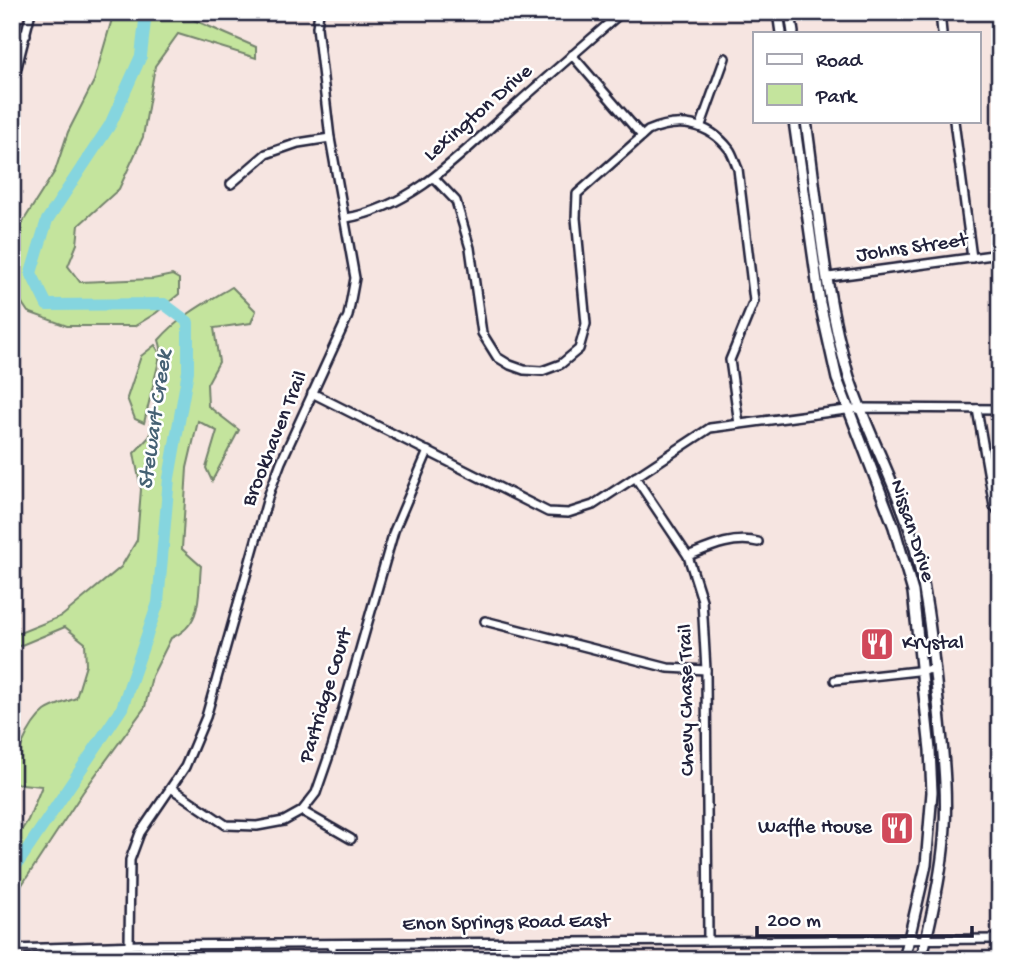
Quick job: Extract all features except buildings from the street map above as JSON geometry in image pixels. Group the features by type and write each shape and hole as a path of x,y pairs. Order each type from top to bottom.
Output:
{"main road":[{"path":"778,12 781,32"},
{"path":"790,12 793,32"},
{"name":"Nissan Drive","path":"794,122 820,303 837,379 894,527 913,592 932,792 926,865 904,960"},
{"name":"Nissan Drive","path":"806,122 841,346 861,408 909,528 922,576 935,669 943,753 943,850 921,960"}],"street":[{"path":"12,87 31,12"},
{"name":"Brookhaven Trail","path":"129,946 130,860 140,833 185,767 206,717 269,494 348,316 351,303 355,278 330,138 317,27 318,12"},
{"name":"Lexington Drive","path":"346,218 385,208 434,178 622,12"},
{"path":"940,12 942,32"},
{"path":"12,33 26,35"},
{"path":"572,55 642,136"},
{"path":"701,125 726,58"},
{"path":"954,122 972,258"},
{"path":"434,178 456,201 470,248 482,333 497,357 524,370 542,371 561,364 579,349 586,324 576,218 577,194 642,136 663,124 701,125 730,149 738,169 754,301 730,360 739,424"},
{"path":"231,184 266,154 298,143 330,138"},
{"name":"Johns Street","path":"829,277 1000,254"},
{"path":"313,393 548,512 568,513 593,505 710,428 861,408 1000,410"},
{"path":"977,409 994,506 1000,513"},
{"name":"Partridge Court","path":"302,811 316,793 332,747 394,531 428,451"},
{"name":"Chevy Chase Trail","path":"635,477 688,556 702,600 706,670 708,940"},
{"path":"688,556 724,541 758,542"},
{"path":"485,621 668,668 706,670"},
{"path":"835,680 935,669"},
{"path":"171,788 226,825 257,826 284,821 302,811 351,839"},
{"name":"Enon Springs Road East","path":"12,949 1000,939"},
{"path":"332,944 332,960"}],"green space":[{"path":"114,12 185,12 185,16 256,47 256,58 178,34 155,66 143,137 119,189 79,225 77,244 68,266 80,282 153,279 172,275 179,279 179,294 135,326 67,326 28,312 12,288 12,239 55,171 68,132 94,81"},
{"path":"232,287 256,311 251,323 214,328 219,362 207,384 208,406 239,430 212,481 206,468 217,431 198,421 187,468 182,549 201,566 199,598 194,617 189,625 171,638 152,676 145,707 83,792 12,900 12,845 28,820 42,786 12,783 18,755 27,734 45,711 76,698 86,665 85,643 65,627 12,649 12,636 62,616 121,567 137,540 141,489 134,453 150,436 161,376 162,352 159,340 184,317"},
{"path":"155,345 159,352 159,361 144,423 135,419 127,398 141,356"}],"waterway":[{"name":"Stewart Creek","path":"12,872 122,708 158,603 169,478 188,371 188,322 164,304 47,305 31,273 47,220 110,125 141,56 146,12"}],"place":[{"name":"Krystal","path":"877,644"},
{"name":"Waffle House","path":"897,828"}]}
